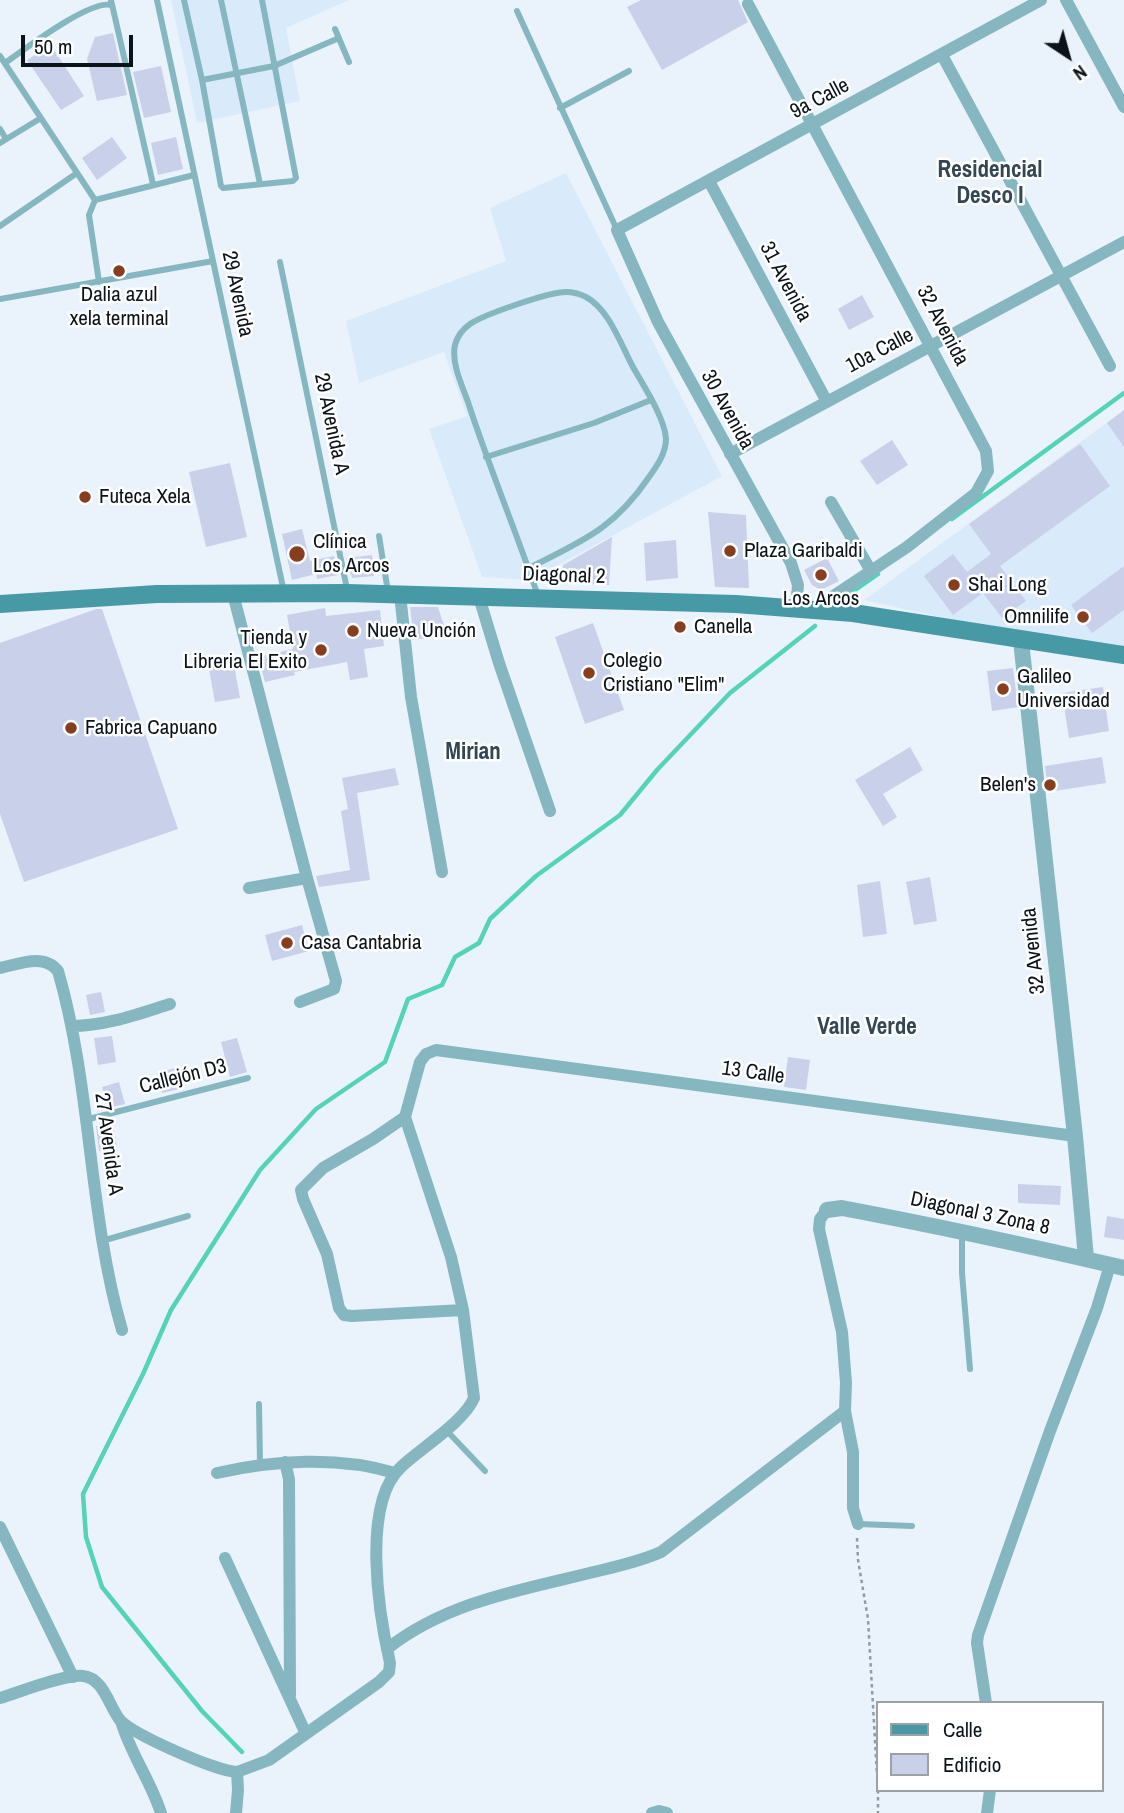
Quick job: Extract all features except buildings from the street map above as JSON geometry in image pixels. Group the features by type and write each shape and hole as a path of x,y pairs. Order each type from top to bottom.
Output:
{"main road":[{"name":"Diagonal 2","path":"0,604 108,596 347,593 805,608 934,624 1124,655"}],"street":[{"name":"9a Calle","path":"617,230 1041,0"},
{"path":"1066,0 1124,107"},
{"name":"32 Avenida","path":"748,4 986,451 988,471 976,493 871,571 805,608"},
{"path":"942,55 1110,366"},
{"name":"31 Avenida","path":"709,181 827,402"},
{"name":"30 Avenida","path":"617,230 658,322 791,563 805,608"},
{"name":"10a Calle","path":"730,454 1124,242"},
{"path":"831,502 871,571"},
{"path":"233,594 336,981 335,987 300,1002"},
{"path":"394,594 442,872"},
{"path":"479,597 550,811"},
{"name":"32 Avenida","path":"1021,640 1086,1258"},
{"path":"249,888 307,878"},
{"name":"27 Avenida A","path":"0,968 35,961 52,965 58,971 72,1026 109,1283 122,1330"},
{"path":"72,1026 123,1018 170,1004"},
{"name":"13 Calle","path":"405,1117 420,1062 426,1054 436,1050 1075,1136"},
{"path":"121,1720 136,1732 209,1765 237,1772 269,1760 389,1672 375,1554 380,1516 388,1487 395,1473 446,1430 474,1398 463,1310 451,1258 405,1117 323,1168 301,1190 303,1199 327,1254 339,1308 344,1315 463,1310"},
{"name":"Diagonal 3 Zona 8","path":"827,1210 842,1208 962,1231 1117,1267"},
{"path":"827,1210 820,1219 819,1229 842,1332 845,1411 853,1452 853,1508 858,1524"},
{"path":"986,1701 978,1634 1049,1431 1097,1308 1117,1267"},
{"path":"387,1649 427,1622 457,1609 661,1552 845,1411"},
{"path":"217,1473 285,1462 339,1464 395,1473"},
{"path":"285,1462 289,1479 290,1695"},
{"path":"0,1527 73,1677"},
{"path":"225,1558 306,1734"},
{"path":"0,1698 73,1677 87,1676 93,1679 121,1720 125,1735 161,1813"},
{"path":"236,1813 239,1790 237,1772"},
{"path":"987,1813 990,1792"},
{"path":"652,1813 667,1813"}],"lane":[{"name":"29 Avenida","path":"157,0 284,594"},
{"path":"184,0 223,188 293,181 296,178 261,0"},
{"path":"221,0 260,184"},
{"path":"5,63 73,16 111,3 117,17 153,184"},
{"path":"517,11 617,230"},
{"path":"335,29 349,62"},
{"path":"202,80 274,66 339,38"},
{"path":"0,56 95,200"},
{"path":"560,108 629,71"},
{"path":"0,129 3,141 41,118"},
{"path":"0,226 77,173"},
{"path":"95,200 194,175"},
{"path":"95,200 89,215 99,282"},
{"path":"0,299 213,261"},
{"name":"29 Avenida A","path":"280,262 347,593"},
{"path":"529,568 598,533 625,509 657,465 666,441 651,400 607,318 589,298 577,293 554,294 480,318 468,325 455,345 455,357 486,457 539,598"},
{"path":"486,457 594,423 651,400"},
{"path":"379,536 394,594"},
{"name":"Callejón D3","path":"85,1120 248,1078"},
{"path":"102,1241 188,1216"},
{"path":"962,1231 961,1255 970,1369"},
{"path":"259,1404 260,1464"},
{"path":"446,1430 485,1471"},
{"path":"858,1524 912,1526"}],"path":[{"path":"858,1524 858,1560 868,1619 876,1758"},
{"path":"878,1792 878,1813"}],"shaded area":[{"path":"171,0 349,0 286,28 300,101 197,123"},
{"path":"566,173 722,476 531,580 482,577 429,429 467,416 444,352 359,383 346,321 506,261 490,208"},
{"path":"1124,410 1124,647 988,628 864,600"}],"waterway":[{"path":"952,519 1124,393"},
{"path":"848,595 878,574"},
{"path":"242,1752 202,1711 102,1587 86,1537 83,1494 143,1374 171,1310 260,1170 316,1109 385,1062 408,999 442,985 455,957 479,943 490,919 536,876 620,815 657,770 730,693 815,626"}],"place":[{"name":"Dalia azul xela terminal","path":"119,271"},
{"name":"Futeca Xela","path":"85,497"},
{"name":"Plaza Garibaldi","path":"730,551"},
{"name":"Clínica Los Arcos","path":"297,554"},
{"name":"Los Arcos","path":"821,575"},
{"name":"Shai Long","path":"954,585"},
{"name":"Omnilife","path":"1083,617"},
{"name":"Canella","path":"680,627"},
{"name":"Nueva Unción","path":"353,631"},
{"name":"Tienda y Libreria El Exito","path":"321,650"},
{"name":"Colegio Cristiano \"Elim\"","path":"589,673"},
{"name":"Galileo Universidad","path":"1003,689"},
{"name":"Fabrica Capuano","path":"71,728"},
{"name":"Belen's","path":"1050,785"},
{"name":"Casa Cantabria","path":"287,943"}],"district":[{"name":"Residencial Desco I","path":"990,184"},
{"name":"Mirian","path":"473,753"},
{"name":"Valle Verde","path":"867,1028"}]}
